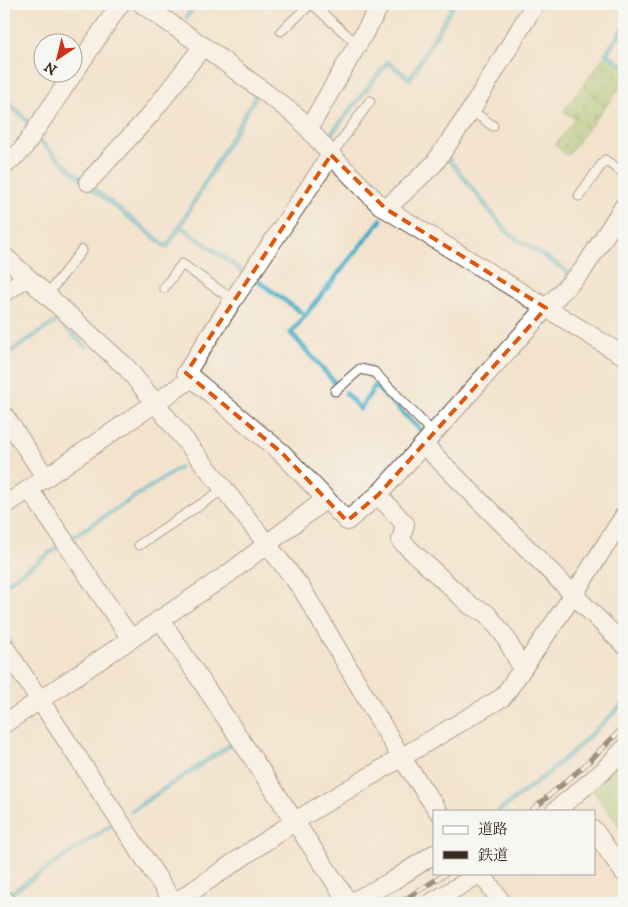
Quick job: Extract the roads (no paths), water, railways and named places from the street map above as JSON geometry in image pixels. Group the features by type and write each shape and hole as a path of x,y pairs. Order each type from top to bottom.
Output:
{"street":[{"path":"4,166 22,150 120,4"},
{"path":"142,4 203,46 300,118 331,155 380,205 624,356"},
{"path":"309,128 381,4"},
{"path":"386,208 434,164 471,110 535,4"},
{"path":"88,182 151,114 203,46"},
{"path":"331,155 232,300 186,373 282,453 347,521 378,496 546,308 583,270 624,206"},
{"path":"4,256 127,368 224,489 302,589 401,756 437,810"},
{"path":"4,293 27,277"},
{"path":"4,506 192,378"},
{"path":"4,415 46,478"},
{"path":"429,439 574,594 624,644"},
{"path":"29,489 131,639"},
{"path":"378,496 405,524 401,541 471,606 486,613 504,635 522,668"},
{"path":"4,724 267,546 326,499"},
{"path":"4,646 175,903 295,821 401,756 503,697 574,594 624,516"},
{"path":"160,619 350,903 394,880 433,855"},
{"path":"558,810 576,804 624,749"},
{"path":"596,833 624,873"},
{"path":"431,903 479,874"},
{"path":"482,874 502,903"},
{"path":"4,898 7,903"}],"lane":[{"path":"281,31 311,4 357,44"},
{"path":"331,155 370,101"},
{"path":"471,110 493,126"},
{"path":"579,196 605,160 624,173"},
{"path":"47,295 82,250"},
{"path":"164,288 182,264 232,300"},
{"path":"335,391 360,369 374,372 429,439"},
{"path":"139,545 224,489"}],"waterway":[{"path":"187,17 195,4"},
{"path":"328,138 388,62 410,79 454,4"},
{"path":"624,27 606,54 624,66"},
{"path":"180,226 257,94 254,92"},
{"path":"4,98 31,125"},
{"path":"35,137 87,184 167,247 180,226 245,273"},
{"path":"447,157 508,233 570,273 567,276"},
{"path":"337,385 291,333 381,220"},
{"path":"255,279 305,315"},
{"path":"4,356 58,320 86,347"},
{"path":"346,393 360,409 375,386 427,436"},
{"path":"68,540 179,468"},
{"path":"4,585 60,546"},
{"path":"4,633 10,643"},
{"path":"618,650 624,656"},
{"path":"500,810 547,774 624,703"},
{"path":"131,811 236,741"},
{"path":"8,895 114,823"}],"railway":[{"path":"532,810 584,766 624,727"},
{"path":"399,903 445,874"}]}
